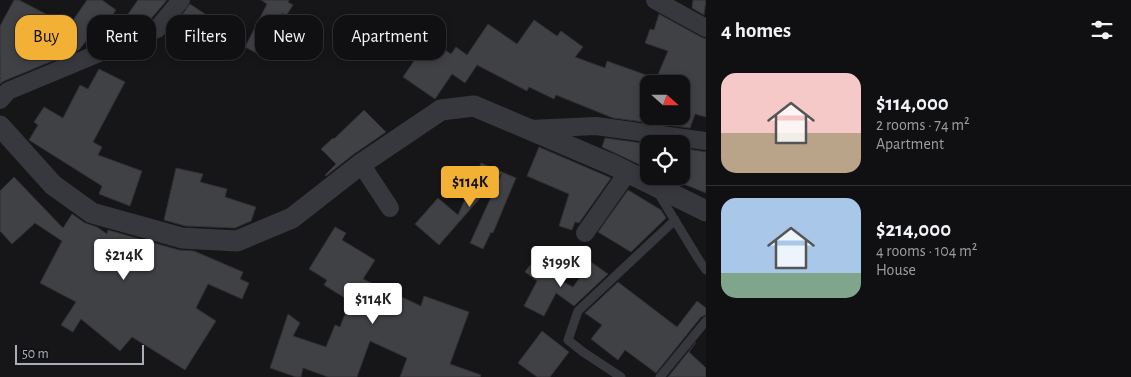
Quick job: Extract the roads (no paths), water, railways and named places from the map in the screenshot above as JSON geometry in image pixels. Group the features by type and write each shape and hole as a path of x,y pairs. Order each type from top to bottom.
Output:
{"street":[{"path":"0,100 8,90 156,29 181,0"},
{"path":"655,0 706,28"},
{"path":"0,126 53,185 92,213 182,238 237,241 292,218 361,164 441,110 474,106 640,178"},
{"path":"529,129 596,126 706,140"},
{"path":"361,164 390,208"},
{"path":"585,233 628,172"},
{"path":"653,185 706,211"}],"lane":[{"path":"653,185 706,270"},
{"path":"621,377 568,340 578,311 674,220"},
{"path":"660,377 706,321"}]}
